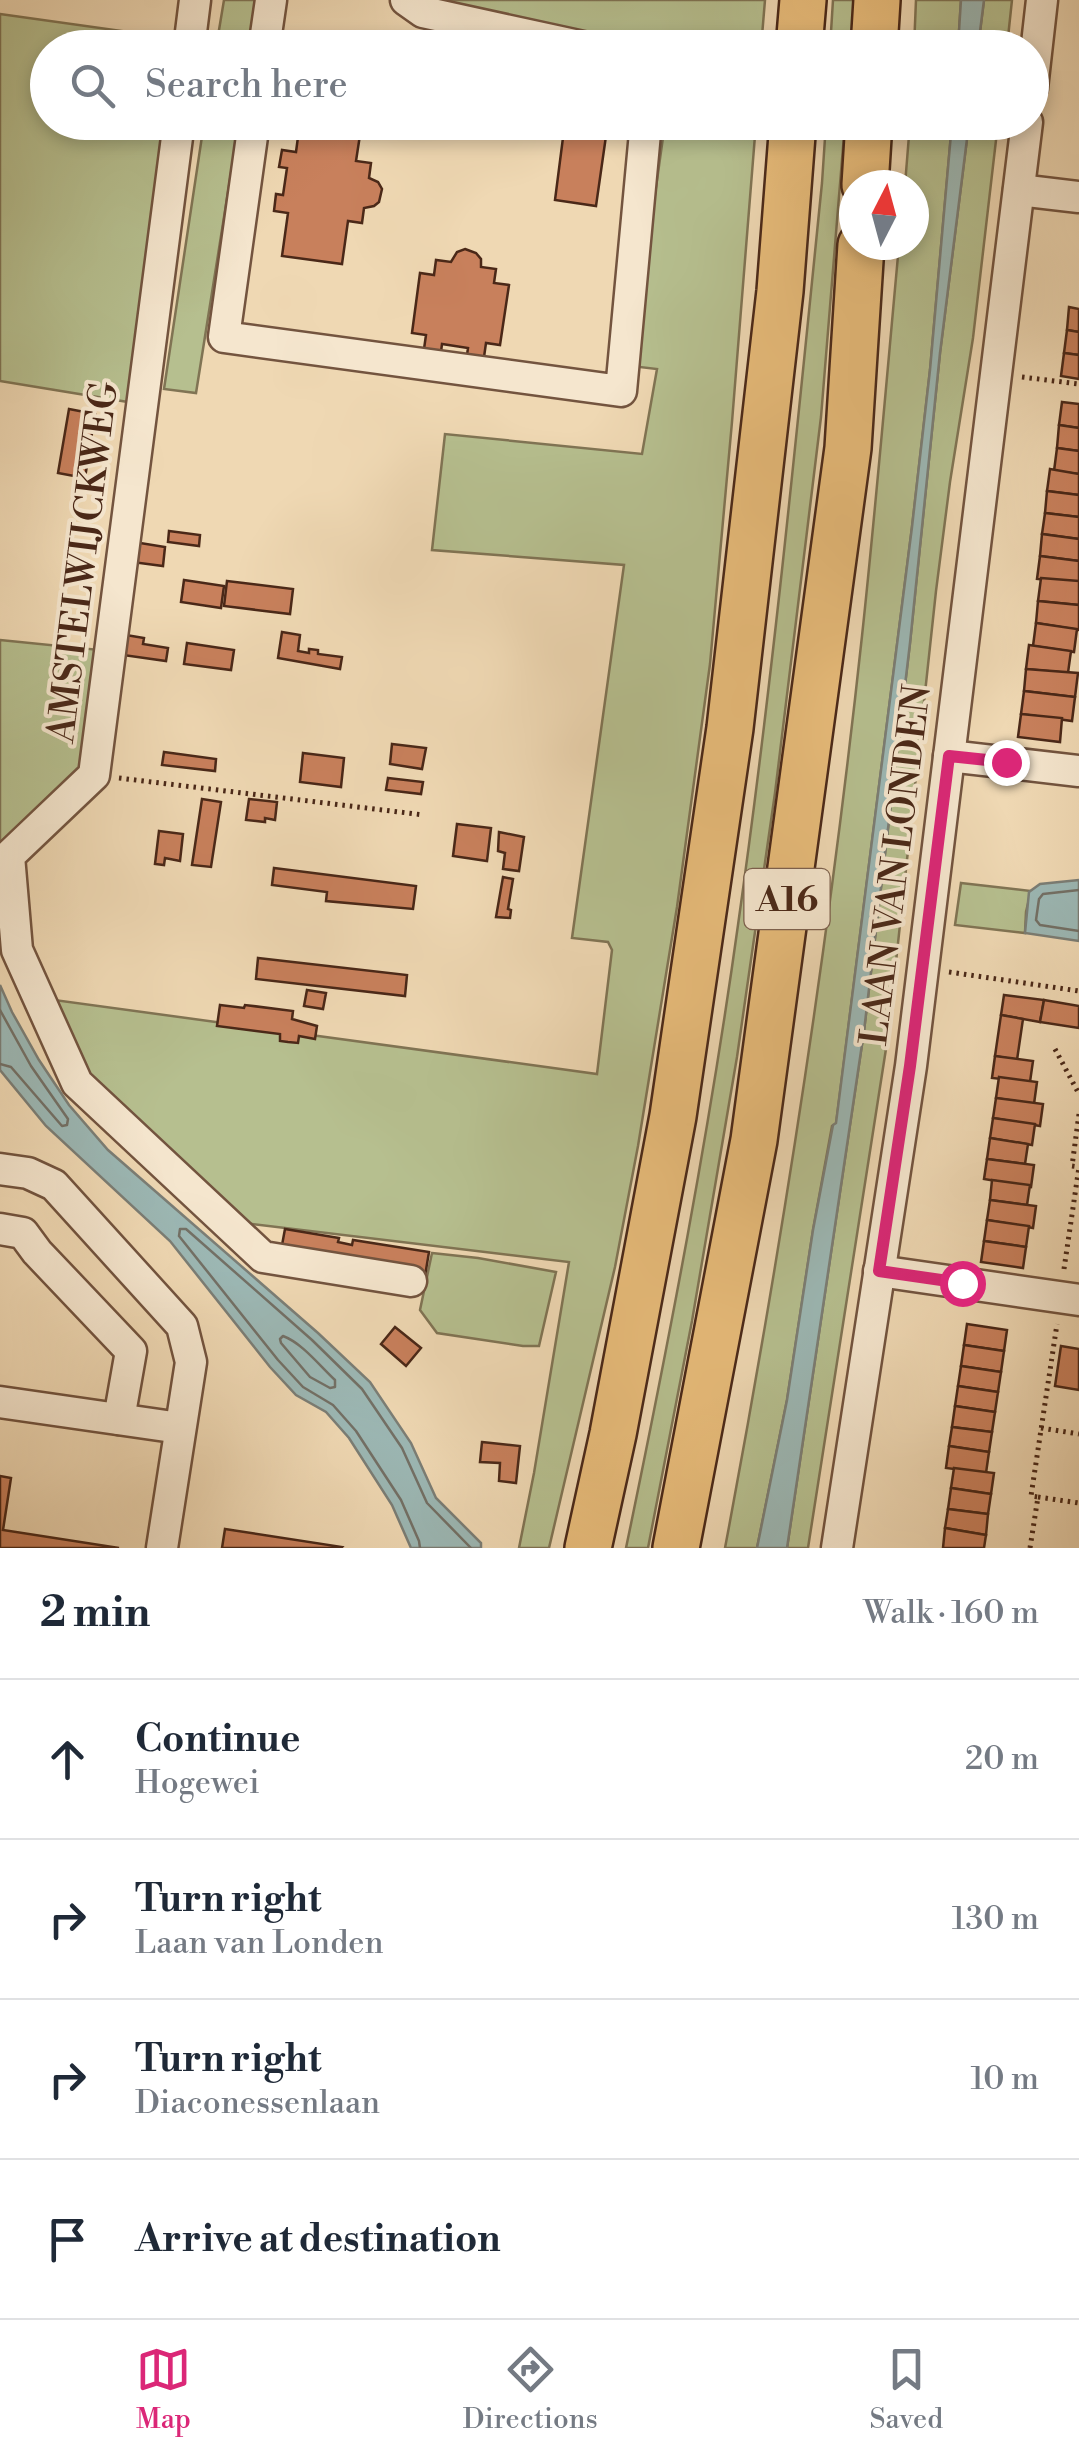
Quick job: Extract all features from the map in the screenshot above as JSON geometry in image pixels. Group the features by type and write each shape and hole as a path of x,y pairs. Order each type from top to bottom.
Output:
{"highway":[{"path":"800,30 802,0"},
{"path":"876,30 878,0"},
{"name":"A16","path":"588,1548 674,1116 727,748 780,291 792,140"},
{"path":"866,170 868,140"},
{"name":"A16","path":"676,1548 754,1140 848,448 860,260"}],"street":[{"path":"191,30 195,0"},
{"path":"267,30 271,0"},
{"path":"406,0 423,12 506,30"},
{"path":"1039,30 1042,0"},
{"name":"AMSTELWIJCKWEG","path":"177,140 94,775 9,856 17,950 77,1083 263,1257 412,1282"},
{"path":"251,140 224,337 621,391 644,140"},
{"name":"LAAN VAN LONDEN","path":"836,1548 910,1066 1025,140"},
{"path":"1019,190 1079,197"},
{"path":"949,756 1079,770"},
{"path":"0,1170 28,1174 54,1185 182,1326 191,1362 162,1548"},
{"path":"0,1228 23,1233 130,1351 119,1419"},
{"path":"879,1271 1079,1300"},
{"path":"0,1402 180,1428"}],"path":[{"path":"1014,376 1079,384"},
{"path":"94,775 424,815"},
{"path":"941,971 1079,991"},
{"path":"1055,1049 1079,1094"},
{"path":"1079,1114 1072,1166 1079,1167"},
{"path":"1042,1428 1079,1434"},
{"path":"1036,1462 1031,1496 1079,1504"},
{"path":"1030,1548 1038,1497"}],"green space":[{"path":"224,0 258,0 253,30 219,30"},
{"path":"420,0 765,0 762,30 539,30"},
{"path":"833,0 855,0 853,30 831,30"},
{"path":"916,0 961,0 959,30 915,30"},
{"path":"984,0 1012,0 1009,30 980,30"},
{"path":"0,14 114,30 30,30 30,140 170,140 128,402 0,381"},
{"path":"201,140 236,140 196,393 164,389"},
{"path":"663,140 755,140 710,664 677,907 638,1146 615,1267 549,1548 519,1548 569,1262 236,1222 120,1129 40,998 597,1074 612,950 608,942 572,938 624,565 432,550 445,434 642,454 657,369 631,366"},
{"path":"825,140 844,140 821,417 775,793 737,1057 648,1548 626,1548 714,1081 738,925 784,554"},
{"path":"909,140 950,140 912,527 836,1124 832,1126 787,1400 757,1548 725,1548 785,1207 819,979 867,587 898,260 929,260 929,170 906,170"},
{"path":"967,140 996,140 973,338 936,591 888,1036 808,1548 787,1548 864,1031"},
{"path":"0,640 100,650 81,768 0,845"},
{"path":"961,883 1031,891 1025,933 955,925"},
{"path":"432,1253 556,1272 539,1346 437,1333 420,1310"}],"water":[{"path":"961,0 984,0 980,30 959,30"},
{"path":"950,140 967,140 864,1031 787,1548 757,1548 787,1400 813,1230 836,1123 930,370"},
{"path":"1079,880 1079,941 1025,933 1029,892 1040,884"},
{"path":"0,985 39,1060 69,1105 108,1150 370,1382 411,1443 436,1498 481,1543 481,1548 411,1548 392,1505 349,1438 326,1412 296,1395 270,1367 170,1241 46,1126 0,1070"}],"building":[{"path":"298,140 359,140 356,161 371,163 369,178 382,189 379,202 364,208 362,223 348,221 342,264 282,256 288,213 274,211 276,194 283,195 287,168 279,167 282,150 296,152"},
{"path":"563,140 605,140 596,206 555,200"},
{"path":"465,249 476,253 481,267 496,269 494,283 509,285 500,345 486,343 484,357 467,355 468,348 442,344 441,352 424,349 426,335 412,333 420,273 434,275 436,260 451,262 457,252"},
{"path":"1069,307 1079,309 1079,332 1067,330"},
{"path":"1067,330 1079,332 1079,355 1064,353"},
{"path":"1064,353 1079,355 1079,379 1061,376"},
{"path":"1062,402 1079,404 1079,428 1059,425"},
{"path":"69,409 95,414 85,478 58,473"},
{"path":"1059,425 1079,428 1079,451 1057,448"},
{"path":"1057,448 1079,451 1079,474 1054,471"},
{"path":"1050,469 1079,474 1079,495 1047,491"},
{"path":"1047,491 1079,495 1079,517 1045,513"},
{"path":"1045,513 1079,517 1079,539 1042,534"},
{"path":"169,531 200,535 199,546 168,542"},
{"path":"1042,534 1079,539 1079,561 1040,556"},
{"path":"134,542 165,547 163,566 132,562"},
{"path":"1040,556 1079,561 1079,583 1037,579"},
{"path":"1041,578 1079,581 1079,605 1038,601"},
{"path":"184,580 224,586 221,608 181,602"},
{"path":"227,581 293,589 290,614 224,606"},
{"path":"1038,601 1079,605 1079,630 1036,623"},
{"path":"1036,623 1077,629 1074,652 1033,646"},
{"path":"282,632 300,635 298,651 318,650 318,654 342,657 340,669 278,658"},
{"path":"126,635 144,638 143,644 168,648 166,661 123,655"},
{"path":"187,643 234,650 231,670 184,664"},
{"path":"1029,645 1071,651 1068,673 1026,669"},
{"path":"1026,669 1078,673 1075,697 1024,691"},
{"path":"1024,691 1075,697 1072,721 1021,714"},
{"path":"1021,714 1062,718 1060,742 1018,737"},
{"path":"392,744 426,748 422,769 390,764"},
{"path":"164,752 216,759 215,771 162,765"},
{"path":"303,753 344,758 341,787 300,782"},
{"path":"388,778 423,782 421,794 386,790"},
{"path":"202,799 221,802 211,867 192,865"},
{"path":"249,799 277,802 275,820 246,820"},
{"path":"457,824 491,828 487,861 453,856"},
{"path":"159,831 183,834 180,861 165,858 164,865 155,864"},
{"path":"499,832 524,837 519,871 503,869 505,853 498,851"},
{"path":"274,868 416,886 413,909 326,901 327,892 272,885"},
{"path":"503,877 513,879 510,918 496,917"},
{"path":"258,958 407,975 405,996 256,979"},
{"path":"307,990 326,993 323,1009 304,1006"},
{"path":"1004,995 1044,1000 1040,1022 1001,1015"},
{"path":"1044,1000 1079,1006 1079,1028 1040,1022"},
{"path":"220,1005 293,1011 292,1019 317,1026 315,1039 299,1036 298,1043 280,1041 280,1034 217,1026"},
{"path":"1001,1015 1023,1019 1017,1060 995,1056"},
{"path":"995,1056 1033,1061 1030,1082 992,1078"},
{"path":"999,1077 1037,1082 1034,1104 996,1098"},
{"path":"996,1098 1043,1104 1040,1126 993,1118"},
{"path":"993,1118 1035,1124 1032,1145 990,1138"},
{"path":"990,1138 1028,1144 1025,1164 987,1159"},
{"path":"987,1159 1034,1165 1031,1187 984,1179"},
{"path":"992,1180 1030,1185 1027,1205 990,1200"},
{"path":"990,1200 1036,1206 1033,1228 987,1220"},
{"path":"987,1220 1029,1226 1026,1247 984,1241"},
{"path":"285,1229 339,1238 338,1242 352,1245 353,1240 429,1252 425,1276 335,1260 282,1245"},
{"path":"984,1241 1026,1247 1023,1268 981,1262"},
{"path":"967,1324 1007,1330 1004,1351 964,1345"},
{"path":"395,1327 421,1348 406,1366 381,1344"},
{"path":"964,1345 1004,1351 1001,1372 961,1366"},
{"path":"1061,1346 1079,1349 1079,1390 1055,1386"},
{"path":"961,1366 1001,1372 998,1392 958,1386"},
{"path":"958,1386 998,1392 995,1412 955,1406"},
{"path":"955,1406 995,1412 992,1432 952,1427"},
{"path":"952,1427 992,1432 989,1452 949,1446"},
{"path":"482,1442 520,1446 516,1483 499,1481 500,1463 480,1462"},
{"path":"949,1446 989,1452 986,1473 946,1468"},
{"path":"954,1468 994,1473 991,1494 951,1488"},
{"path":"0,1476 11,1478 3,1530 119,1548 0,1548"},
{"path":"951,1488 991,1494 988,1514 948,1509"},
{"path":"948,1509 988,1514 986,1535 945,1528"},
{"path":"945,1528 986,1535 984,1548 943,1548"},
{"path":"225,1529 342,1547 222,1548"}],"route":[{"path":"962,1283 879,1271 910,1066 949,756 1006,762"}]}
